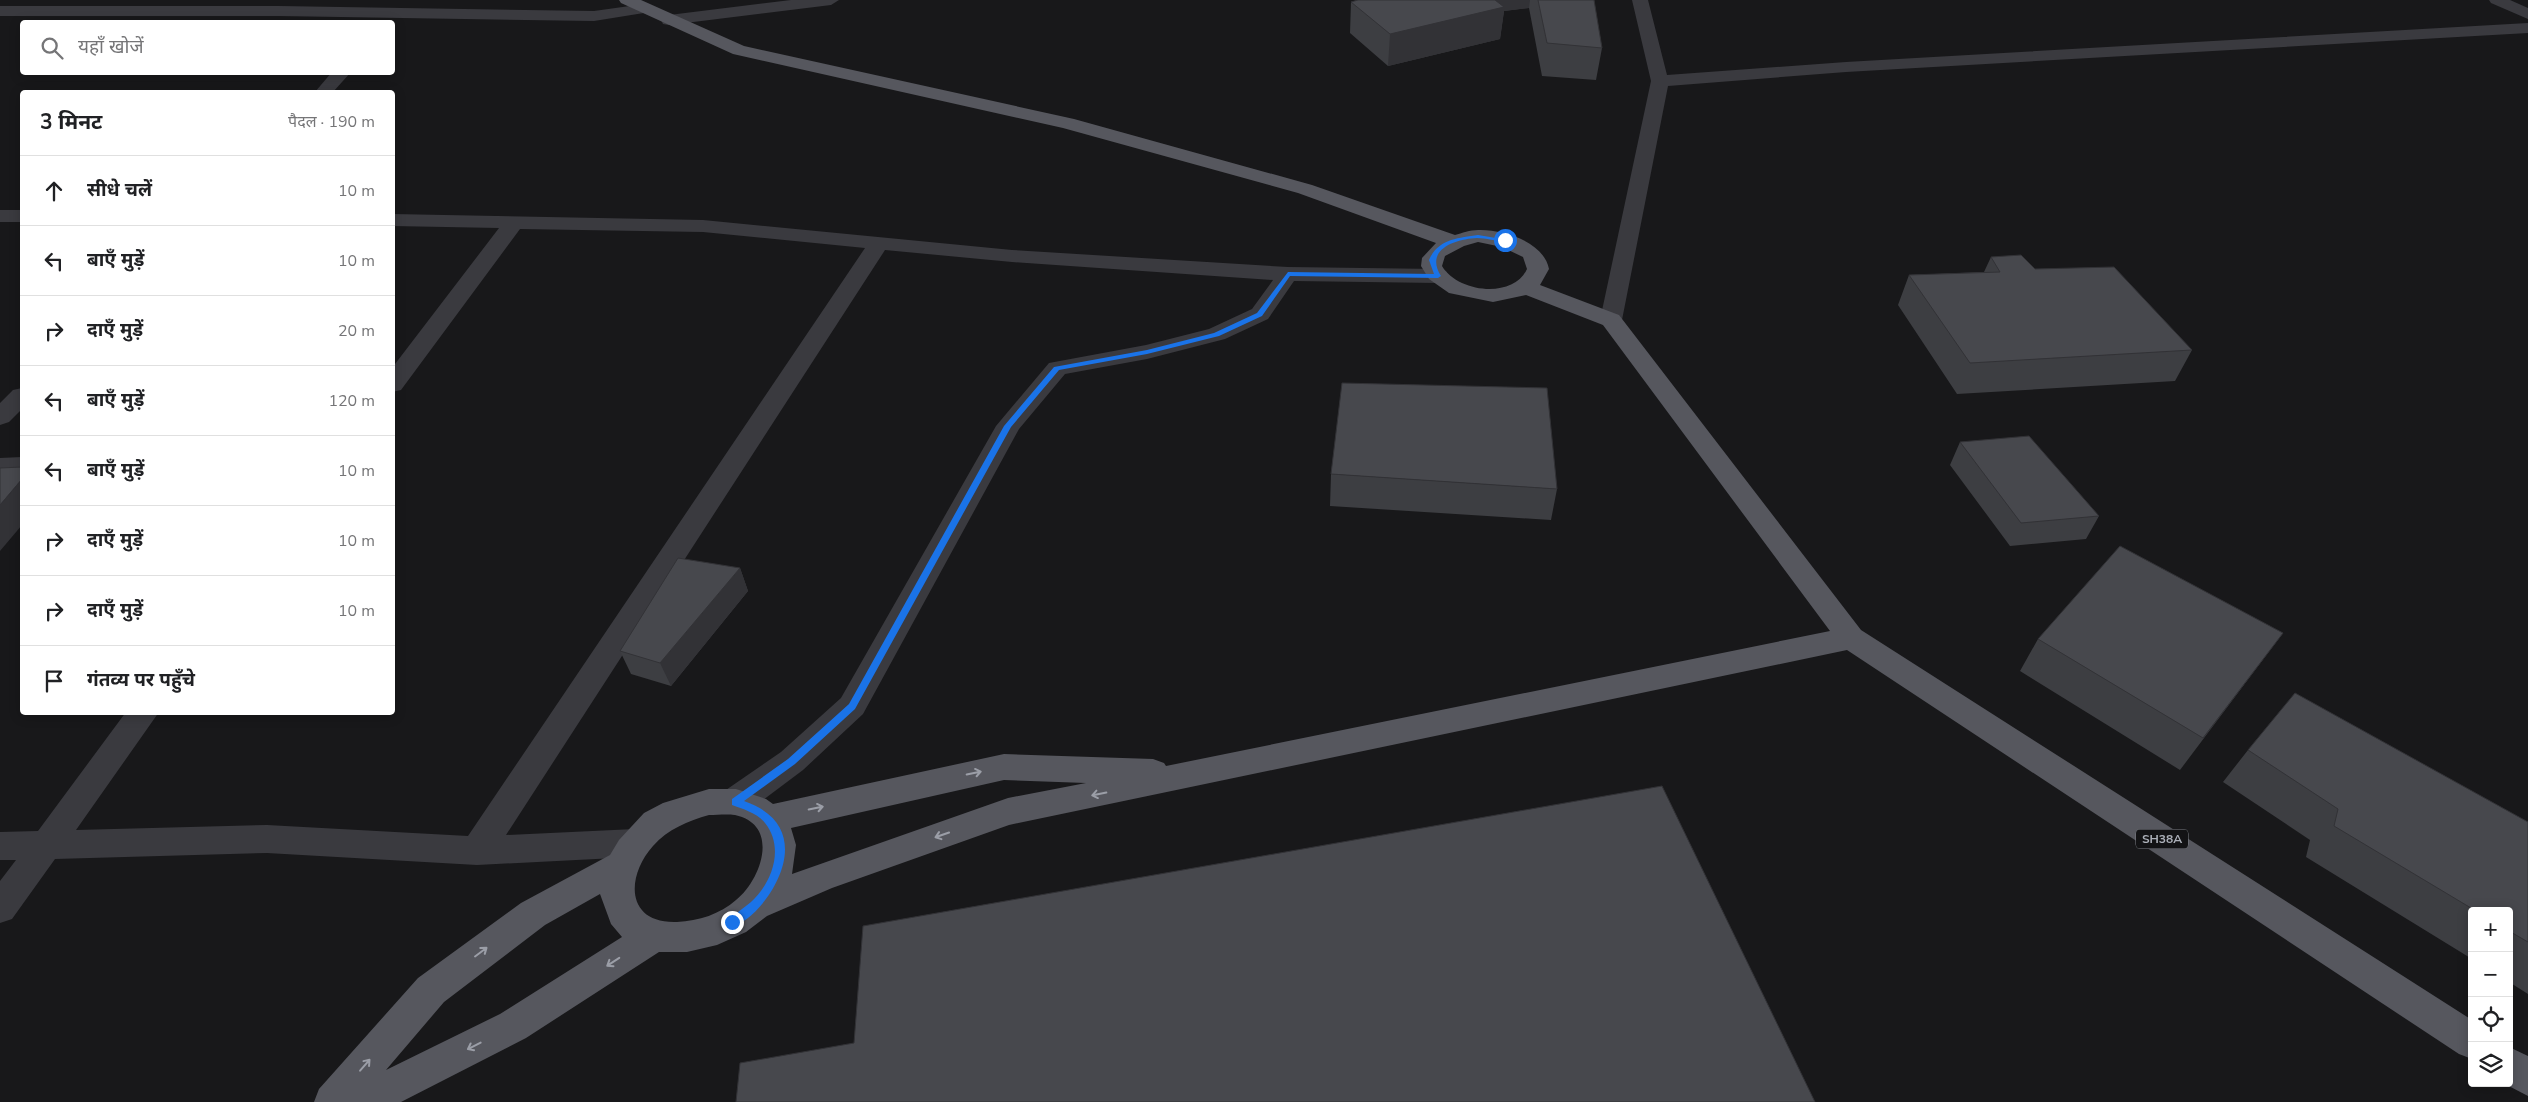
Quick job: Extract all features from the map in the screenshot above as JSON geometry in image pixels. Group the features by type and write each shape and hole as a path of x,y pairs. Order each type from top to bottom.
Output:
{"main road":[{"path":"627,0 739,50 1067,123 1305,189 1452,241"},
{"path":"628,854 616,889 620,909 634,926 654,936 679,938 706,933 732,922 755,905 822,877 1008,812 1852,638 1611,320 1525,287 1496,294 1479,294 1448,284 1438,276 1433,268 1432,260 1435,252 1452,241 1478,236 1505,240 1527,251 1538,266 1537,273 1525,287"},
{"name":"SH38A","path":"1852,638 2468,1038"},
{"path":"768,819 1004,767 1198,774"},
{"path":"333,1102 431,990 533,914 628,854 656,823 682,809 709,802 735,802 753,808 768,819 779,836 781,859 772,882 755,905"},
{"path":"361,1102 513,1026 654,936"},
{"path":"2513,1068 2528,1078"}],"street":[{"path":"393,18 409,0"},
{"path":"669,20 830,0"},
{"path":"1611,320 1660,81 1640,0"},
{"path":"2497,0 2528,14"},
{"path":"0,11 393,18 594,16 644,9"},
{"path":"1660,81 1846,67 2528,28"},
{"path":"326,90 339,75"},
{"path":"0,216 20,216"},
{"path":"395,220 703,226 1012,256 1288,274 1438,276"},
{"path":"395,381 514,222"},
{"path":"477,851 879,243"},
{"path":"735,802 792,761 852,706 1008,426 1057,368 1147,352 1216,334 1260,314 1288,274"},
{"path":"0,417 20,397"},
{"path":"0,466 20,465"},
{"path":"0,908 142,715"},
{"path":"0,846 267,839 477,851 628,854"}],"building":[{"path":"1358,0 1495,0 1504,7 1390,34 1351,2"},
{"path":"1538,0 1594,0 1602,48 1547,43"},
{"path":"2021,255 2035,269 2114,267 2192,350 1970,363 1909,275 2000,272 1991,257"},
{"path":"1342,383 1547,388 1557,489 1331,474"},
{"path":"2029,436 2099,516 2021,523 1960,442"},
{"path":"20,467 20,481 0,505 0,468"},
{"path":"2120,546 2283,633 2203,738 2038,639"},
{"path":"678,558 740,568 660,663 620,651"},
{"path":"2295,693 2528,822 2528,942 2513,933 2513,907 2469,907 2334,826 2338,809 2248,750"},
{"path":"1662,786 1815,1102 736,1102 740,1063 854,1043 863,926"}],"route":[{"path":"732,922 755,905 772,882 781,859 779,836 768,819 753,808 735,802 792,761 852,706 1008,426 1057,368 1147,352 1216,334 1260,314 1288,274 1438,276 1433,268 1432,260 1435,252 1442,246 1452,241 1478,236 1505,240"}]}
